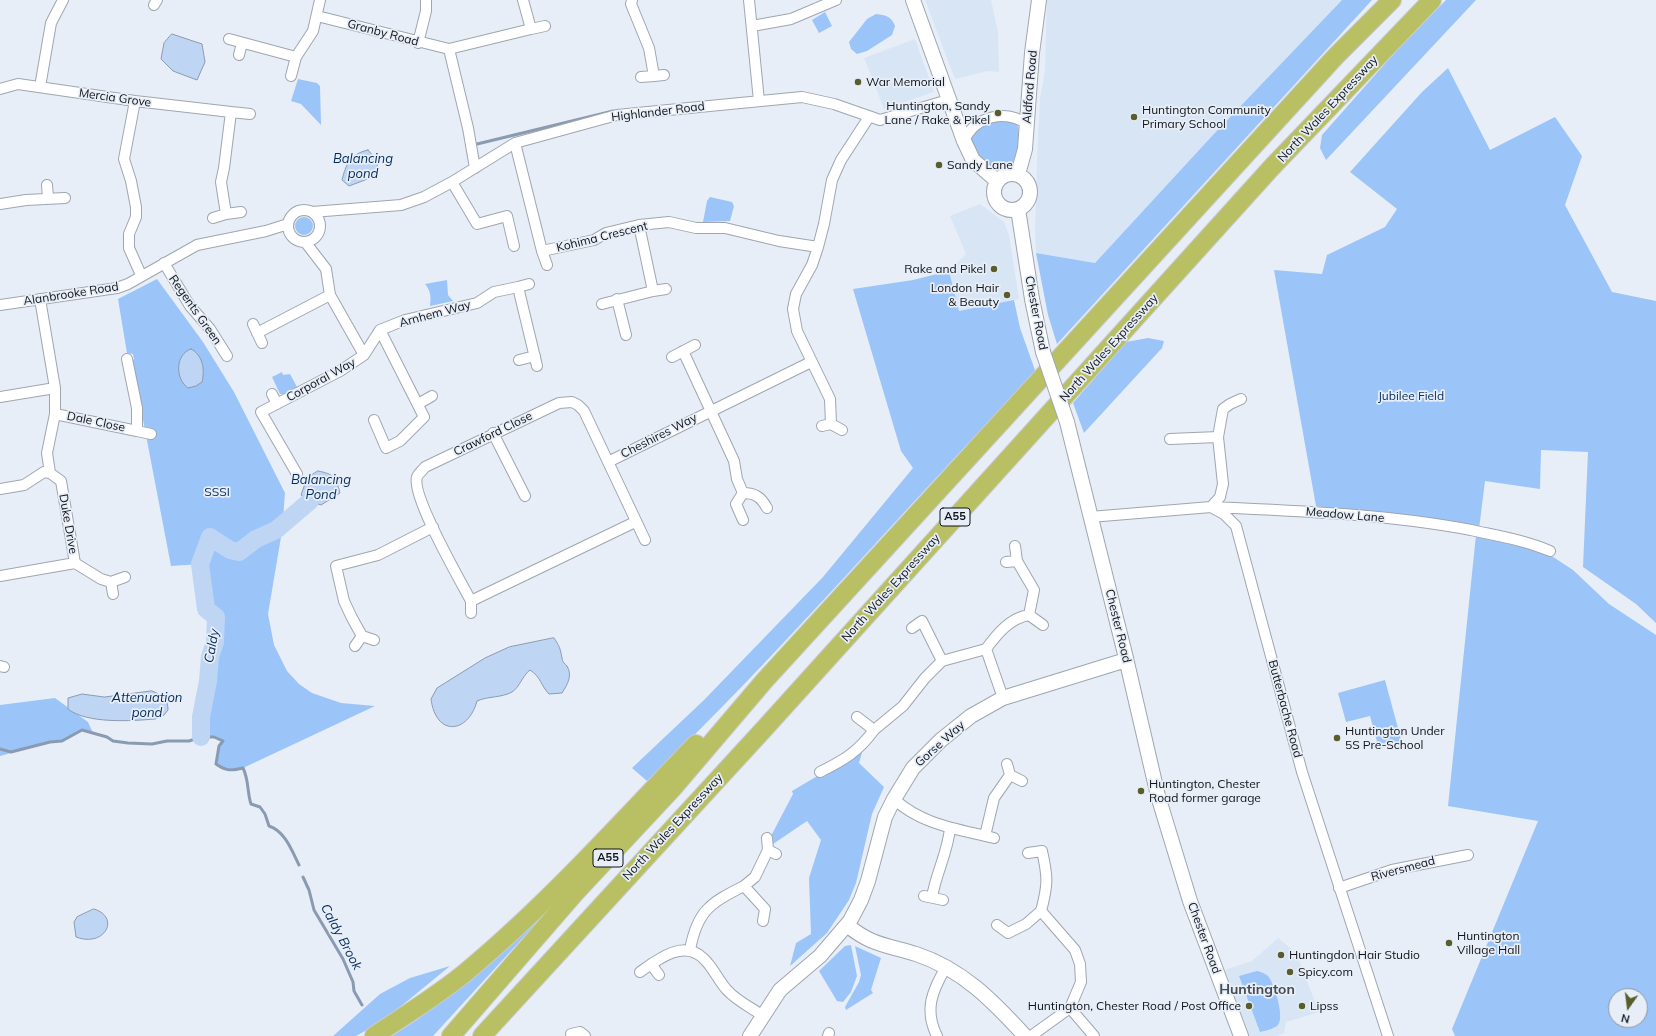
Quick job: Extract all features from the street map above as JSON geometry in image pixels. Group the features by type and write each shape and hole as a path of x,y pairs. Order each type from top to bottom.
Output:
{"highway":[{"name":"A55","path":"451,1036 575,893 673,788 765,680 1336,57 1392,0"},
{"name":"North Wales Expressway","path":"482,1036 764,729 1272,167 1432,0"},
{"path":"374,1036 423,1005 466,972 509,934 563,883 702,738 765,680"}],"main road":[{"path":"913,0 964,141 973,160 997,181"},
{"name":"Aldford Road","path":"1018,174 1025,149 1032,53 1039,0"},
{"path":"1018,174 1029,183 1031,192 1028,201 1018,209 1008,210 999,205 994,196 997,181 1004,175 1018,174"},
{"name":"Chester Road","path":"1018,209 1032,299 1043,352 1066,422 1126,660 1158,796 1190,901 1241,1036"},
{"name":"Gorse Way","path":"750,1036 762,1015 780,990 820,956 847,925 863,894 885,818 894,799 913,768 941,740 971,716 1003,698 1126,660"},
{"path":"847,925 859,935 884,946 916,954 946,967 971,982 995,1003 1025,1036"}],"street":[{"path":"40,87 51,23 63,0"},
{"path":"291,76 296,57 313,31 320,0"},
{"path":"418,43 426,12 426,0"},
{"path":"523,0 531,28"},
{"path":"632,0 631,4 659,76 641,77"},
{"path":"749,0 759,101"},
{"path":"752,26 791,19 836,0"},
{"name":"Granby Road","path":"317,16 418,43 449,49"},
{"path":"476,168 449,49 531,28 545,26"},
{"path":"229,39 296,57"},
{"path":"239,55 242,42"},
{"name":"Mercia Grove","path":"0,89 18,84 135,101 250,114"},
{"name":"Highlander Road","path":"316,216 333,211 401,205 424,197 452,182 516,143 617,115 802,97 834,104 880,120 948,100"},
{"path":"135,101 131,131 126,144 124,159 131,181 136,207 136,217 129,234 129,248 141,275"},
{"path":"226,214 221,182 231,112"},
{"path":"964,141 973,126 987,119 1011,116 1027,124"},
{"path":"842,430 826,425 830,399 797,331 793,309 796,294 812,265 818,247 832,180 841,160 869,117"},
{"name":"Kohima Crescent","path":"516,143 542,251 594,240 606,233 639,225 669,222 696,228 725,228 779,241 818,247"},
{"path":"452,182 477,224 507,216 514,246"},
{"path":"47,185 48,198"},
{"path":"0,204 48,198 65,198"},
{"path":"309,244 318,234 320,229 316,216 302,210 293,215 289,228 297,240 309,244 316,258 326,269 330,295 364,355 380,330"},
{"path":"213,218 241,212"},
{"path":"639,225 653,291"},
{"name":"Alanbrooke Road","path":"0,305 71,296 117,288 197,245 274,229 289,228"},
{"path":"542,251 547,265"},
{"name":"Regents Green","path":"164,263 190,306 210,329 227,356"},
{"name":"Arnhem Way","path":"380,330 405,320 477,303 494,292 528,284"},
{"path":"518,287 536,361 519,360"},
{"path":"602,304 617,299 666,289"},
{"path":"262,343 255,328 330,295"},
{"path":"0,489 24,485 44,472 50,473 47,453 55,414 55,388 40,299"},
{"path":"617,299 626,335"},
{"path":"374,420 386,448 400,441 424,417 380,330"},
{"path":"672,356 695,345"},
{"name":"Cheshires Way","path":"683,351 734,461 737,479 743,492"},
{"name":"Corporal Way","path":"297,474 261,412 340,371 364,355"},
{"name":"Dale Close","path":"127,359 137,408 137,431"},
{"name":"Cheshires Way","path":"608,462 811,362"},
{"path":"0,397 55,388"},
{"name":"Corporal Way","path":"272,394 277,404"},
{"path":"418,404 432,396"},
{"path":"1090,517 1211,507 1220,497 1223,484 1218,437 1223,409 1241,399"},
{"name":"Crawford Close","path":"471,613 471,601 433,527 417,491 417,477 425,467 493,433 559,403 572,402 584,411 635,522 645,540"},
{"name":"Dale Close","path":"55,414 151,434"},
{"path":"493,433 525,496"},
{"path":"1170,439 1218,437"},
{"name":"Duke Drive","path":"50,473 61,481 75,563 101,579 112,582"},
{"path":"743,520 736,504 743,492 752,492 761,499 767,508"},
{"name":"Meadow Lane","path":"1211,507 1314,511 1424,521 1529,542 1550,551"},
{"name":"Butterbache Road","path":"1211,507 1224,514 1236,526 1302,772 1388,1036"},
{"path":"471,601 635,522"},
{"path":"374,640 362,636 344,601 332,565 378,555 433,527"},
{"path":"1015,546 1017,561 1034,590 1029,615"},
{"path":"1006,562 1017,561"},
{"path":"0,576 75,563"},
{"path":"114,594 112,582 125,577"},
{"path":"1029,615 1043,625"},
{"path":"820,772 850,757 874,730 903,706 925,678 942,661 986,649 998,633 1014,620 1029,615"},
{"path":"912,628 923,617 942,661"},
{"path":"355,646 362,636"},
{"path":"986,649 1003,698"},
{"path":"857,717 874,730"},
{"path":"1007,764 1010,775 1022,781"},
{"path":"894,799 905,809 927,821 989,837 994,798 1010,775"},
{"path":"943,900 928,896 949,842 950,828"},
{"path":"690,950 693,936 699,921 706,910 722,896 744,886 754,877 772,852 767,838"},
{"path":"997,925 1010,938 1041,911 1048,880 1044,846 1028,853"},
{"name":"Riversmead","path":"1339,888 1392,870 1468,854"},
{"path":"744,886 769,909 763,921"},
{"path":"1031,1036 1070,1008 1081,982 1080,964 1075,950 1041,911"},
{"path":"640,972 666,954 690,950 702,957 722,985 733,996 762,1015"},
{"path":"652,964 659,975"},
{"path":"937,1036 931,1022 930,1003 937,983 946,967"},
{"path":"1070,1008 1094,1036"}],"shaded area":[{"path":"925,0 991,0 998,32 999,72 988,71 955,79"},
{"name":"Huntington Community Primary School","path":"1047,0 1342,0 1212,136 1095,263 1036,253 1035,230 1037,158 1040,99 1045,71"},
{"path":"915,39 934,92 884,109 864,58"},
{"path":"980,204 1004,222 1009,235 1019,299 959,311 949,271 966,254 950,216"},
{"path":"1278,938 1296,953 1319,1012 1286,1022 1284,1033 1277,1036 1249,1036 1225,970 1252,961"}],"green space":[{"path":"1342,0 1372,0 1057,344 1048,315 1036,253 1095,263 1212,136"},
{"path":"1446,0 1476,0 1326,160 1320,148 1322,135 1398,49"},
{"path":"825,12 832,26 819,33 812,20"},
{"path":"876,14 886,16 892,20 895,26 892,35 867,51 857,54 851,49 849,42 867,19"},
{"name":"Jubilee Field","path":"1448,68 1490,150 1555,117 1582,156 1565,205 1612,292 1656,301 1656,623 1636,604 1583,567 1588,452 1541,450 1540,489 1485,481 1479,529 1316,506 1274,270 1322,274 1327,255 1385,227 1397,209 1350,172 1422,92"},
{"path":"298,79 317,83 320,86 321,125 301,104 291,101"},
{"path":"1001,121 1016,122 1019,138 1017,150 1011,166 999,171 980,159 973,149 971,139 973,133 980,125"},
{"path":"710,197 732,202 734,206 730,221 703,222 707,201"},
{"path":"304,217 310,220 313,226 310,232 304,235 298,232 295,226 298,220"},
{"path":"949,271 959,311 1014,300 1020,328 1036,373 747,682 647,781 632,768 704,700 823,577 913,468 901,451 853,289 913,280"},
{"name":"SSSI","path":"157,279 203,342 234,392 285,493 282,531 268,614 274,645 287,671 299,684 312,693 341,703 375,706 243,768 229,770 216,764 219,746 222,741 214,737 201,737 201,717 208,681 210,657 215,642 216,617 206,609 200,564 171,566 132,362 134,359 133,354 127,353 118,299","holes":["276,526 282,531 237,552"]},
{"path":"447,280 448,295 453,301 430,306 430,294 425,284"},
{"path":"1148,338 1164,341 1162,348 1084,433 1073,403 1126,342"},
{"path":"282,372 283,375 290,374 297,387 280,394 272,377"},
{"path":"1476,535 1547,553 1573,570 1609,604 1656,635 1656,1036 1455,1036 1452,1029 1538,821 1448,806"},
{"path":"1385,680 1402,743 1379,749 1370,716 1346,722 1338,693"},
{"path":"55,698 88,722 93,733 82,730 62,741 50,742 0,756 0,705"},
{"path":"863,749 859,763 884,787 872,814 856,883 849,900 827,933 790,966 796,943 811,934 809,878 821,840 807,821 773,844 771,836 793,794 792,791"},
{"path":"554,904 433,1036 392,1036 418,1019"},
{"path":"851,945 857,976 851,992 843,1002 837,1001 819,971 845,946"},
{"path":"855,946 881,958 871,990 873,993 846,1010 845,1007 859,982 861,975"},
{"path":"450,966 383,1021 356,1036 333,1036 380,994 410,978"},
{"path":"1257,971 1268,976 1276,993 1280,1009 1279,1022 1277,1026 1260,1032 1239,976"}],"water":[{"path":"172,34 202,44 205,62 197,80 173,71 161,59 164,43"},
{"name":"Balancing pond","path":"368,150 378,162 375,174 365,180 349,186 342,180 347,165 357,154"},
{"path":"191,349 201,359 203,377 202,382 196,386 188,388 181,379 179,367 182,356"},
{"name":"Balancing Pond","path":"318,471 328,473 334,477 340,493 321,505 310,501 301,495 307,478"},
{"path":"554,638 560,648 562,661 569,670 569,680 562,693 549,694 539,679 530,670 512,692 477,701 473,712 467,720 460,725 452,727 445,725 439,720 434,711 431,699 437,688 485,658 509,647"},
{"name":"Attenuation pond","path":"152,691 164,698 168,706 168,710 164,715 155,719 122,721 98,719 76,714 68,709 68,698 82,694 104,697"},
{"path":"94,909 102,913 107,918 108,924 106,930 102,935 95,938 86,939 76,937 74,922 77,917"}],"waterway":[{"path":"473,145 613,111"},
{"name":"Caldy","path":"201,737 201,717 208,681 210,657 215,642 216,617 206,609 200,564 210,537 230,550 239,552 256,539 276,530 310,501"},
{"name":"Caldy Brook","path":"0,749 11,752 50,742 62,741 82,730 107,737 113,741 128,743 152,744 167,741 189,741 201,737 214,737 223,741 219,746 216,764 229,770 243,768 251,804 260,807 265,814 269,826 284,837 299,865"},
{"name":"Caldy Brook","path":"303,877 309,890 314,910 343,959 353,982 354,991 362,1005"}],"place":[{"name":"War Memorial","path":"858,82"},
{"name":"Huntington, Sandy Lane / Rake & Pikel","path":"998,113"},
{"name":"Huntington Community Primary School","path":"1134,117"},
{"name":"Sandy Lane","path":"939,165"},
{"name":"Rake and Pikel","path":"994,269"},
{"name":"London Hair & Beauty","path":"1007,295"},
{"name":"Huntington Under 5S Pre-School","path":"1337,738"},
{"name":"Huntington, Chester Road former garage","path":"1141,791"},
{"name":"Huntington Village Hall","path":"1449,943"},
{"name":"Huntingdon Hair Studio","path":"1281,955"},
{"name":"Spicy.com","path":"1290,972"},
{"name":"Huntington, Chester Road / Post Office","path":"1249,1006"},
{"name":"Lipss","path":"1302,1006"}],"district":[{"name":"Huntington","path":"1257,990"}]}
